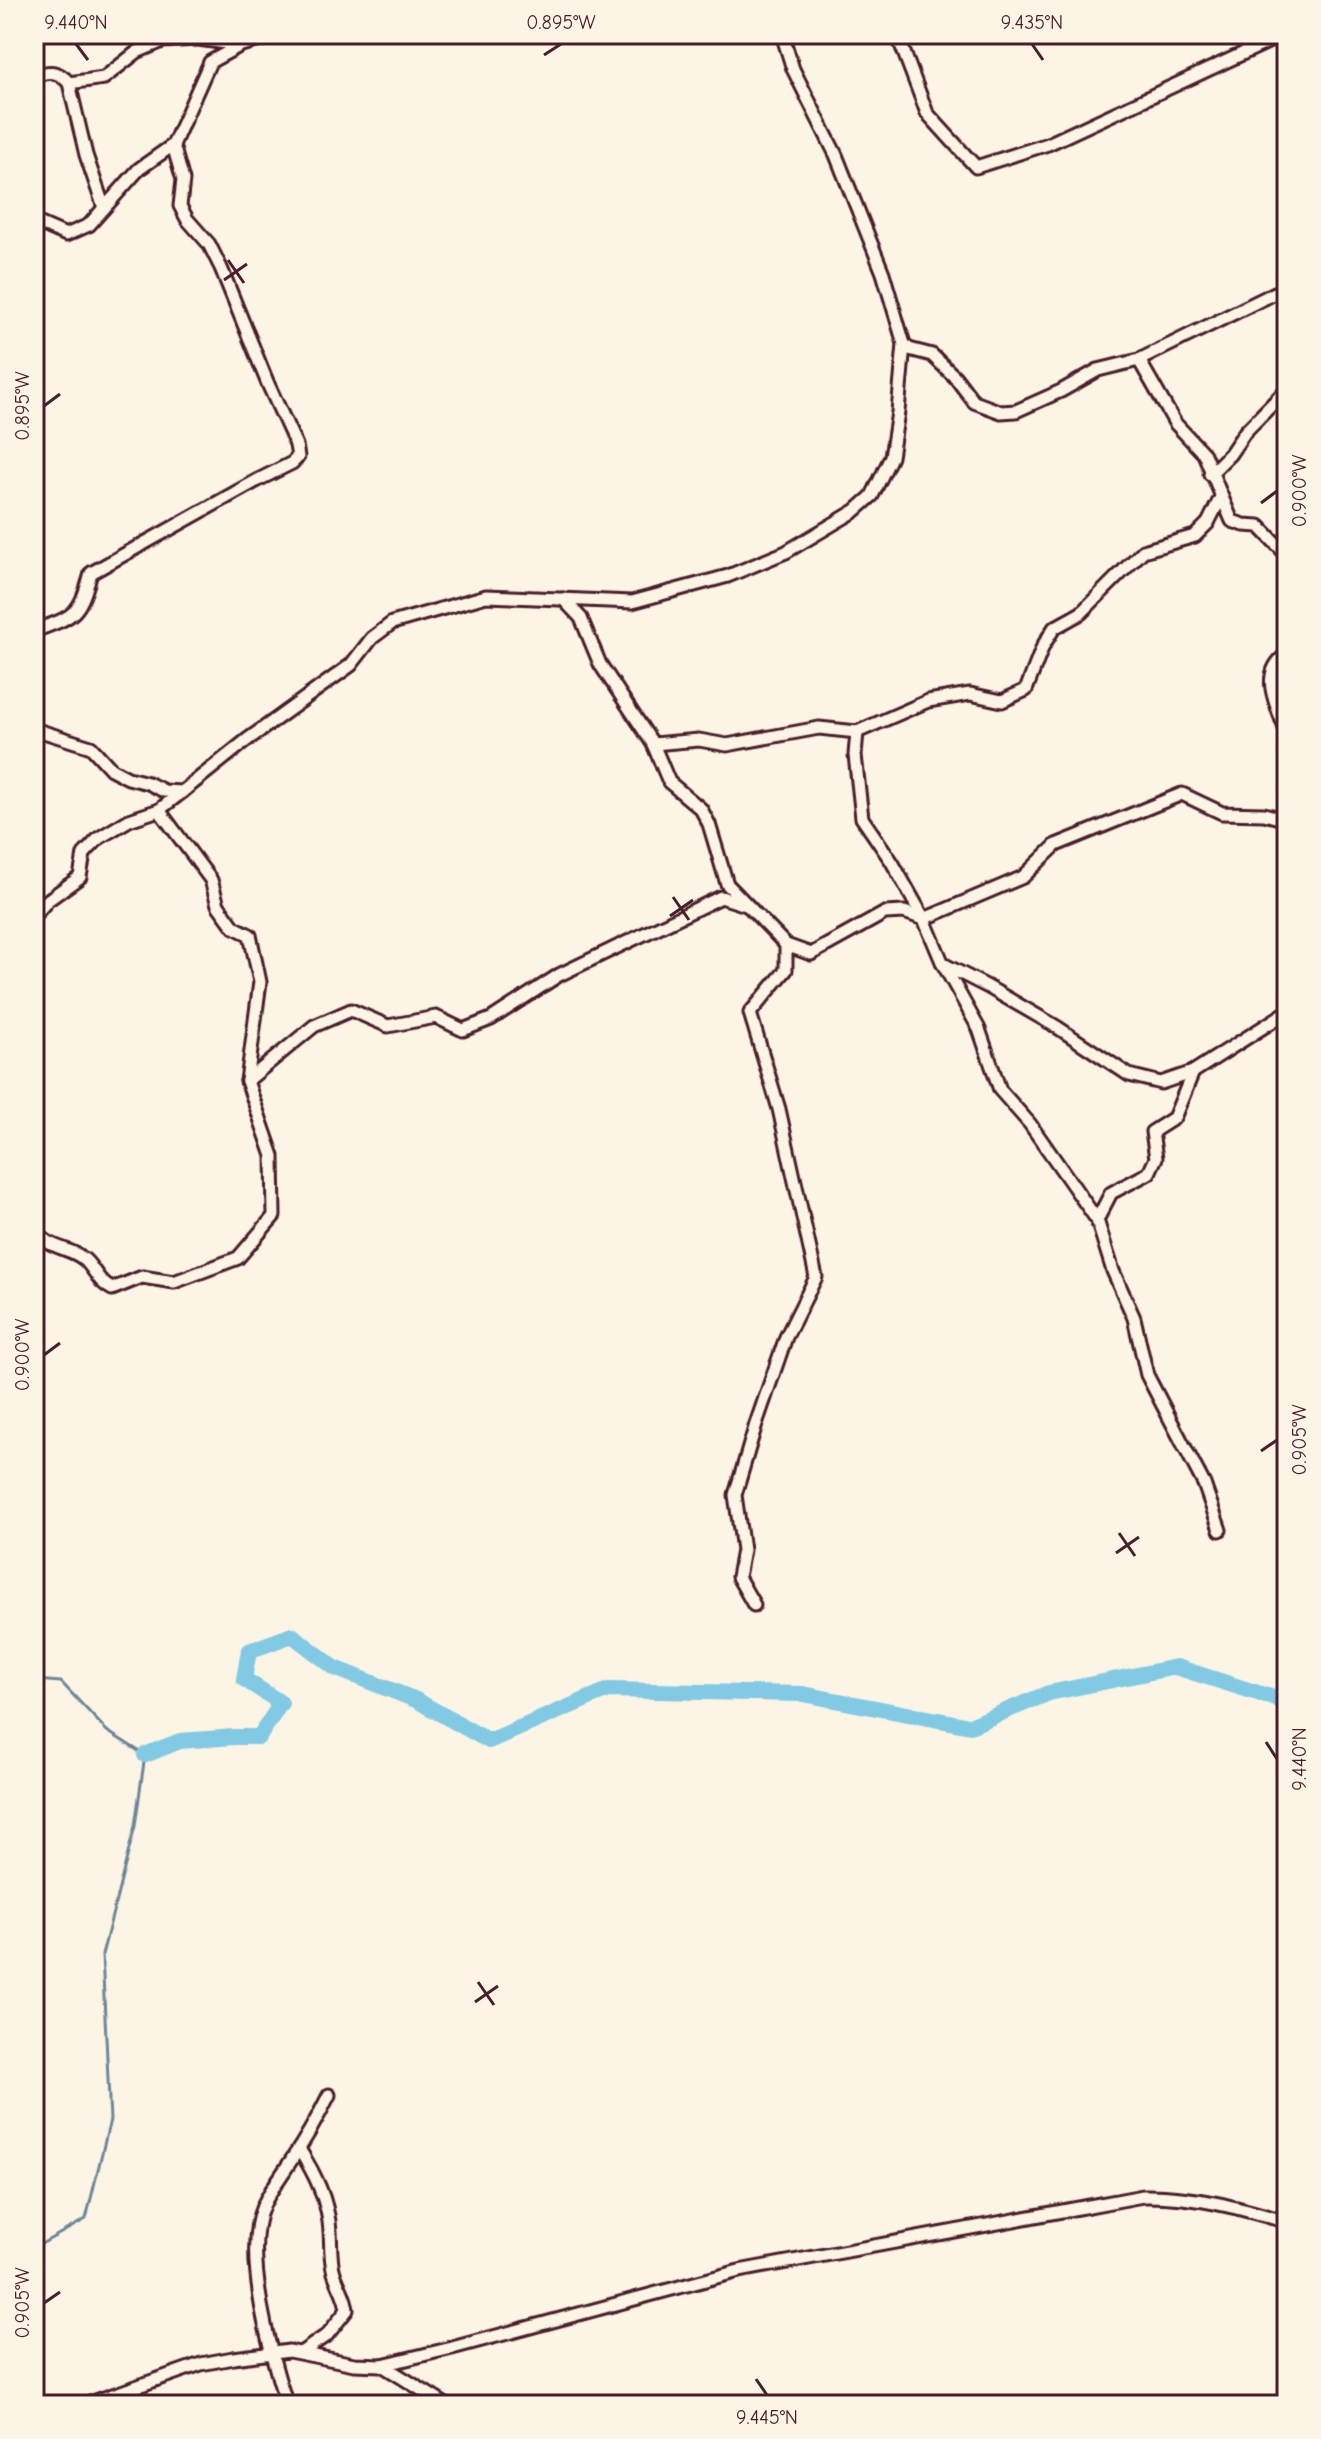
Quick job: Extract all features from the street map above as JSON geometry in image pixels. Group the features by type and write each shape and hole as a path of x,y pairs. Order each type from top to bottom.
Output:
{"street":[{"path":"69,83 104,78 137,52 163,41 244,40 285,34"},
{"path":"34,916 48,900 80,877 84,854 99,838 129,820 159,810 247,740 351,665 372,638 392,623 486,596 632,602 728,576 786,552 855,511 872,496 891,457 904,344 883,273 836,155 793,69 782,34"},
{"path":"897,34 927,113 976,167 1048,144 1176,86 1270,41 1278,34"},
{"path":"34,221 66,235 89,225 139,169 173,145 210,62 244,40"},
{"path":"34,76 48,71 61,74 69,83 86,155 104,208"},
{"path":"34,631 65,620 83,604 91,573 298,457 296,445 221,268 209,244 180,206 183,180 173,145"},
{"path":"904,344 909,349 932,355 955,377 974,402 1001,412 1016,411 1098,370 1139,360 1287,287"},
{"path":"1139,360 1175,423 1204,454 1232,521 1259,526 1287,555"},
{"path":"1210,474 1287,389"},
{"path":"653,744 699,740 727,745 819,728 857,732 928,701 970,694 1002,701 1026,690 1043,646 1054,628 1081,613 1143,551 1195,536 1208,523 1221,497"},
{"path":"563,599 581,618 600,664 653,744 669,782 701,809 709,824 727,884 786,945 811,954 885,913 904,912 924,919 1023,877 1056,845 1182,794 1222,813 1264,814 1287,820"},
{"path":"1287,654 1273,666 1270,682 1287,734"},
{"path":"34,729 91,747 111,769 128,778 164,791 182,792"},
{"path":"857,732 855,755 862,818 892,862 924,919 943,964 979,1029 1000,1090 1030,1124 1097,1220 1113,1271 1134,1318 1147,1375 1204,1484 1220,1530"},
{"path":"34,1231 44,1242 84,1259 102,1284 112,1289 142,1277 174,1282 238,1258 274,1216 273,1156 247,1081 260,982 250,935 234,927 218,905 211,880 159,810"},
{"path":"247,1081 314,1026 351,1010 388,1026 436,1017 463,1030 491,1019 559,975 721,897 750,906"},
{"path":"754,1605 738,1577 743,1550 735,1495 786,1337 816,1277 779,1109 750,1013 786,970 786,945"},
{"path":"943,964 1057,1027 1129,1075 1161,1083 1193,1072 1287,1012"},
{"path":"1097,1220 1111,1193 1149,1173 1156,1158 1152,1132 1174,1118 1193,1072"},
{"path":"287,2405 271,2353 254,2240 263,2205 329,2095"},
{"path":"299,2149 321,2190 330,2231 330,2255 347,2310 327,2335 302,2352"},
{"path":"84,2405 106,2402 201,2364 271,2353 302,2352 354,2364 382,2365 739,2271 1143,2196 1176,2197 1220,2204 1287,2222"},
{"path":"382,2365 446,2405"}],"waterway":[{"path":"145,1755 180,1741 259,1737 281,1703 244,1679 249,1651 292,1635 335,1668 416,1700 489,1741 608,1690 803,1694 970,1726 1049,1693 1176,1667 1280,1700 1287,1707"},
{"path":"34,1680 61,1682 107,1731 145,1755 135,1826 102,1955 110,2120 86,2219 34,2248"}]}
